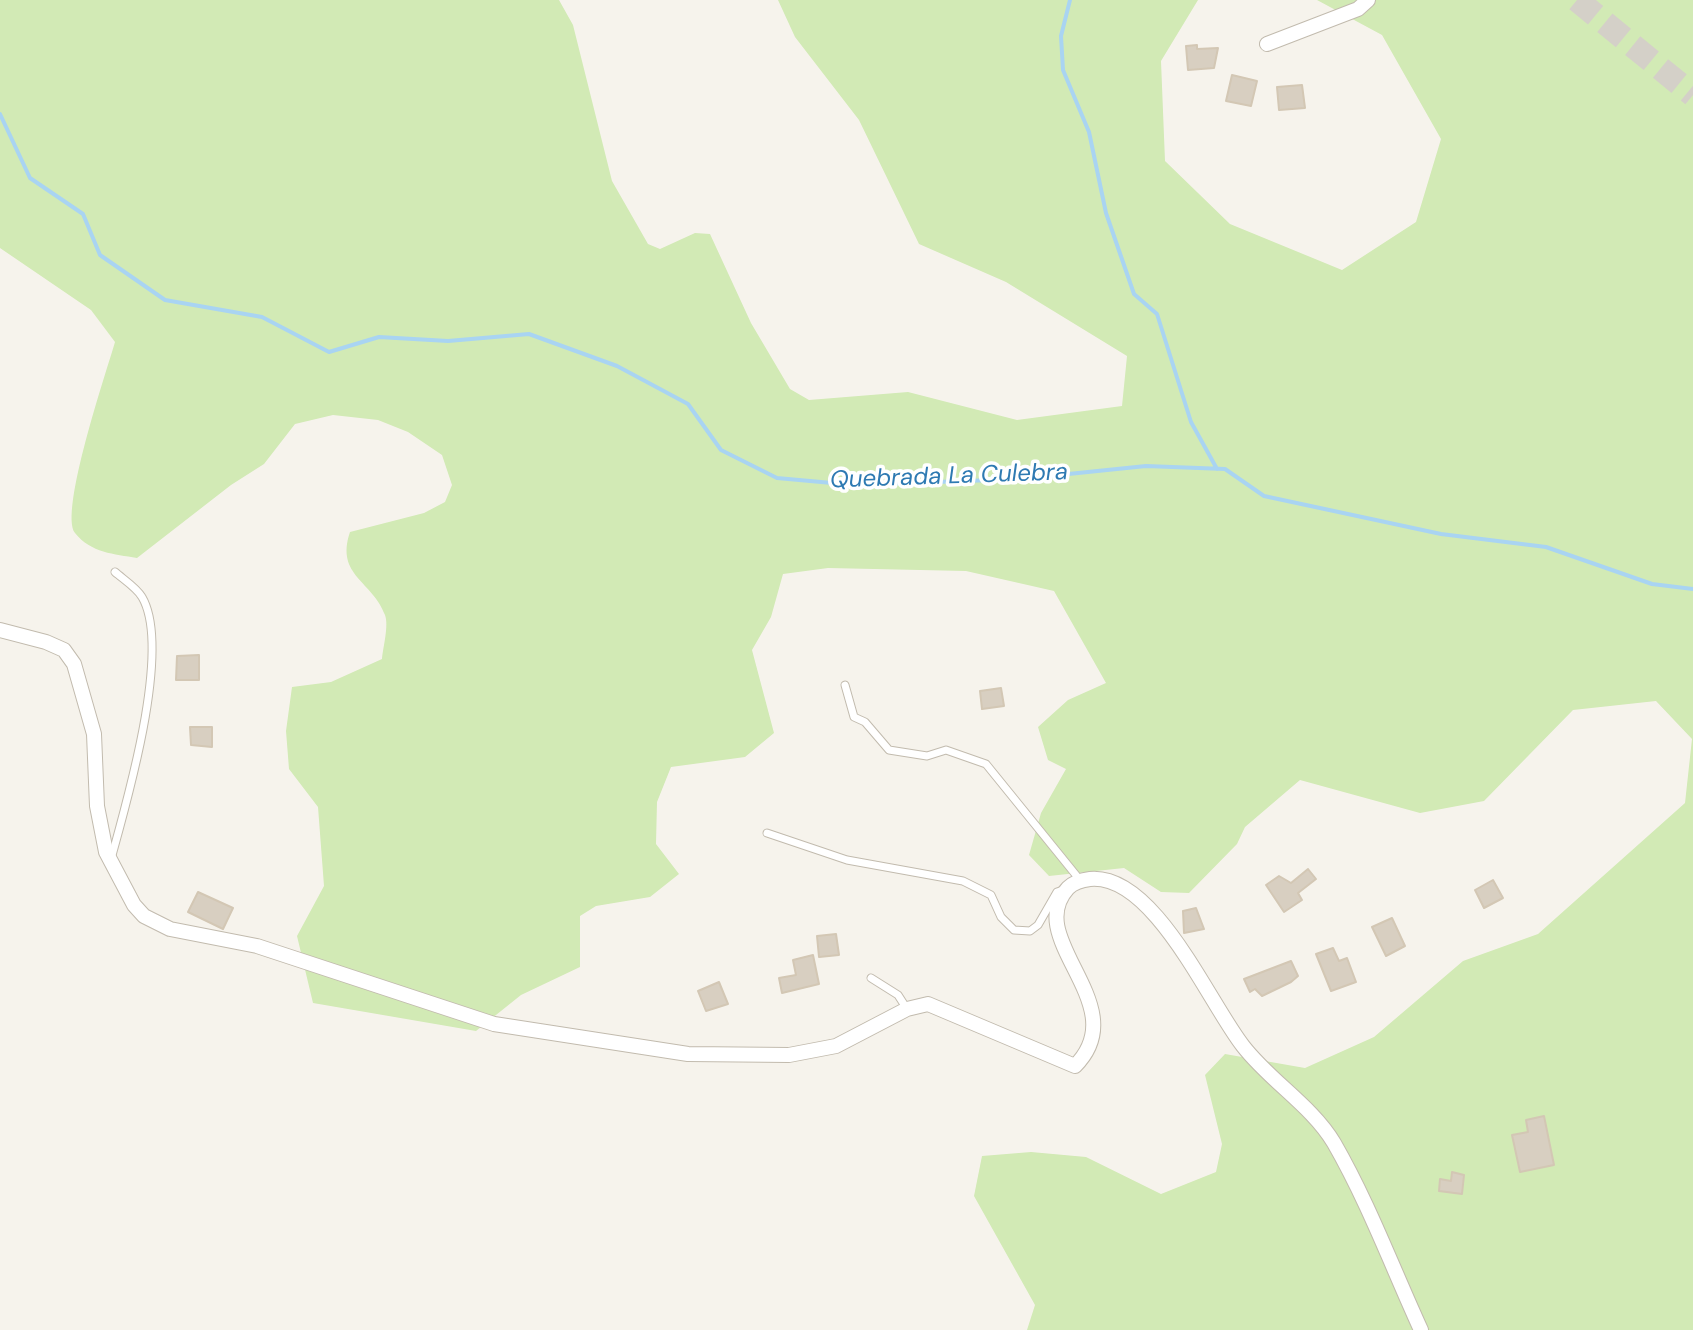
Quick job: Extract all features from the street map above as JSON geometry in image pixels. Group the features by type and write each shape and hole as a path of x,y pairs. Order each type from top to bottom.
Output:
{"street":[{"path":"1267,44 1358,9 1368,0"},
{"path":"0,630 64,650 74,664 94,734 97,806 111,861 134,905 144,916 170,929 257,946 516,1028 688,1054 789,1055 836,1046 907,1009 936,1005 1075,1066 1088,1053 1093,1013 1091,997 1063,947 1057,923 1074,884 1101,878 1121,885 1156,915 1244,1048 1333,1141 1421,1330"}],"lane":[{"path":"111,861 147,710 153,654 151,623 142,595 115,572"},
{"path":"767,833 847,860 963,881 991,895 1001,917 1014,930 1030,931 1038,925 1057,892 1074,884 986,764 946,750 927,756 889,750 876,732 854,717 845,685"},
{"path":"871,978 898,995 907,1009"}],"green space":[{"path":"0,0 559,0 573,25 612,181 648,244 660,249 695,233 710,234 751,323 790,389 809,400 908,392 1017,420 1122,406 1127,356 1006,282 919,244 859,120 795,37 778,0 1198,0 1161,61 1165,161 1230,224 1342,270 1416,222 1441,139 1382,35 1317,0 1693,0 1693,1330 1027,1330 1035,1305 974,1196 982,1156 1031,1152 1086,1157 1161,1194 1216,1172 1222,1144 1205,1075 1225,1054 1305,1068 1374,1037 1463,961 1538,934 1685,803 1692,739 1656,701 1573,710 1484,801 1420,813 1300,780 1245,827 1237,844 1189,893 1161,892 1124,868 1049,876 1029,855 1041,813 1066,769 1048,760 1038,727 1068,700 1106,683 1054,591 966,571 828,568 783,574 771,617 752,650 774,733 745,757 671,767 657,802 656,844 679,874 650,897 596,906 580,916 580,967 521,995 476,1031 313,1003 297,936 324,886 318,807 289,769 286,731 292,687 331,682 382,659 385,615 351,569 347,559 350,532 424,513 445,502 452,485 442,455 408,432 378,420 333,415 295,424 264,464 231,485 137,558 111,554 81,540 75,533 72,520 73,499 94,411 115,342 91,310 0,248"}],"building":[{"path":"1197,45 1197,49 1218,48 1214,68 1188,70 1186,46"},
{"path":"1232,75 1257,81 1251,106 1226,101"},
{"path":"1302,85 1305,108 1279,110 1277,87"},
{"path":"199,655 199,680 176,680 177,656"},
{"path":"1001,688 1004,706 982,709 980,691"},
{"path":"190,727 212,727 212,747 191,745"},
{"path":"1308,869 1316,879 1298,893 1302,900 1284,912 1266,885 1279,876 1291,883"},
{"path":"1493,880 1503,898 1484,908 1475,890"},
{"path":"198,892 233,908 223,929 188,912"},
{"path":"1196,908 1204,929 1184,933 1183,911"},
{"path":"1392,918 1405,946 1386,956 1372,927"},
{"path":"836,934 839,955 819,957 817,936"},
{"path":"1333,948 1339,961 1347,958 1356,982 1331,991 1316,954"},
{"path":"813,955 819,984 782,993 779,978 796,975 793,960"},
{"path":"1291,961 1298,976 1291,982 1262,996 1255,989 1250,992 1244,979"},
{"path":"719,982 728,1004 706,1011 698,991"},
{"path":"1544,1116 1554,1165 1520,1172 1512,1135 1528,1132 1526,1120"},
{"path":"1452,1172 1464,1175 1462,1194 1439,1191 1440,1179 1451,1181"}],"waterway":[{"path":"1070,0 1061,36 1063,70 1089,132 1106,213 1134,294 1157,314 1191,422 1217,469"},
{"name":"Quebrada La Culebra","path":"0,114 30,178 83,214 100,255 165,300 262,317 329,352 379,337 448,341 529,334 617,366 688,404 721,450 777,478 854,485 1020,479 1146,466 1225,469 1264,496 1441,534 1546,547 1652,584 1693,589"}],"tunnel":[{"path":"1577,0 1693,95"}]}
